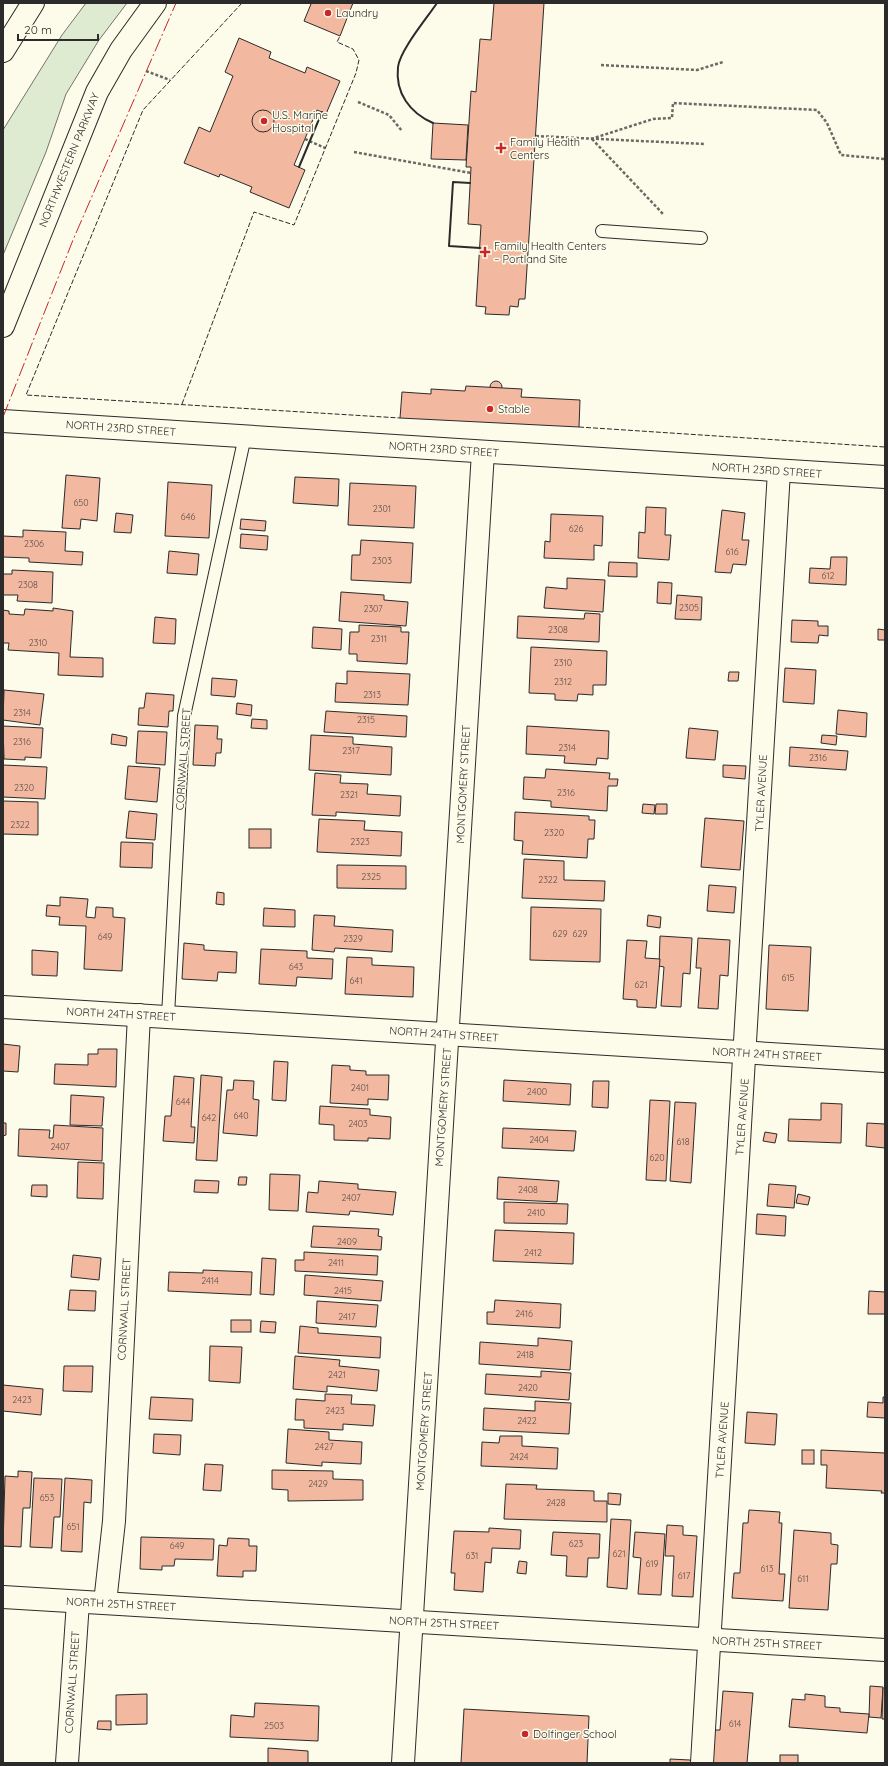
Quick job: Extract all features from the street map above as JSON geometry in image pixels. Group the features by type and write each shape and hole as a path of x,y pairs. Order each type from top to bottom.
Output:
{"main road":[{"path":"3,51 33,3"},
{"name":"NORTHWESTERN PARKWAY","path":"3,326 96,92 121,50 155,3"},
{"name":"NORTH 23RD STREET","path":"3,421 885,477"},
{"name":"MONTGOMERY STREET","path":"403,1763 483,452"},
{"name":"TYLER AVENUE","path":"702,1763 746,1053 779,471"},
{"name":"NORTH 24TH STREET","path":"3,1007 885,1061"},
{"name":"CORNWALL STREET","path":"105,1603 114,1521 139,1015"},
{"name":"NORTH 25TH STREET","path":"3,1597 885,1650"},
{"name":"CORNWALL STREET","path":"67,1763 78,1602"}],"lane":[{"path":"602,231 701,238"},
{"name":"CORNWALL STREET","path":"168,1016 184,716 245,436"}],"path":[{"path":"601,65 697,70 723,62"},
{"path":"146,72 170,80"},
{"path":"358,102 390,115 402,131"},
{"path":"591,139 653,119 672,118 673,103 816,110 827,123 841,155 885,159"},
{"path":"536,136 704,144"},
{"path":"305,139 325,148"},
{"path":"591,139 685,237"},
{"path":"354,152 471,173"}],"green space":[{"path":"86,3 127,3 99,40 66,94 46,152 3,255 3,130 62,35"}],"building":[{"name":"Laundry","path":"308,3 353,3 340,36 304,21 311,4"},
{"name":"Family Health Centers","path":"494,3 544,3 525,299 519,299 518,307 510,306 509,315 485,314 486,307 476,306 481,225 468,224 471,167 466,167 471,91 476,92 480,39 491,40"},
{"name":"U.S. Marine Hospital","path":"239,38 271,52 269,58 305,73 307,67 340,81 326,114 317,110 294,165 305,170 289,208 250,192 252,187 220,174 219,177 184,163 199,127 210,132 233,76 225,72"},
{"path":"263,110 271,113 274,121 271,129 263,132 255,129 252,121 255,113"},
{"path":"433,123 468,125 466,160 431,159"},
{"path":"494,381 498,381 502,387 498,393 494,393 490,389 490,385"},
{"name":"Stable","path":"466,386 522,389 521,397 580,400 579,427 400,418 402,392 431,394 431,389 465,391"},
{"path":"66,475 100,478 97,521 81,519 80,529 62,528"},
{"path":"295,477 339,479 338,506 293,503"},
{"path":"168,482 212,485 209,538 165,536"},
{"path":"350,483 416,486 414,528 348,525"},
{"path":"646,507 666,508 665,535 671,535 669,560 638,558 639,532 645,533"},
{"path":"722,510 745,513 742,540 749,540 746,565 733,564 731,573 715,572"},
{"path":"116,513 133,515 131,533 114,532"},
{"path":"551,514 603,516 602,546 594,545 594,560 544,558 545,541 550,542"},
{"path":"241,519 266,521 265,531 240,529"},
{"path":"23,530 66,532 65,551 83,552 82,565 29,562 29,558 3,557 3,536 23,537"},
{"path":"241,534 268,536 267,550 240,548"},
{"path":"361,540 413,543 411,583 351,580 352,555 360,555"},
{"path":"169,551 199,554 197,575 167,573"},
{"path":"831,557 847,557 846,585 809,583 810,568 830,569"},
{"path":"609,562 637,563 637,577 608,576"},
{"path":"12,570 53,572 52,603 17,601 18,595 3,595 3,574 12,574"},
{"path":"567,578 605,580 603,612 544,608 546,587 567,589"},
{"path":"658,582 672,583 671,604 657,603"},
{"path":"341,592 384,595 384,600 408,602 406,626 339,621"},
{"path":"677,595 702,597 701,620 675,619"},
{"path":"53,608 73,611 70,657 103,658 103,677 58,675 59,653 8,650 9,643 3,643 3,610 9,611 9,614 24,615 25,609 53,611"},
{"path":"585,613 600,614 599,642 517,638 518,616 584,619"},
{"path":"155,617 176,619 175,644 153,643"},
{"path":"792,620 818,621 818,626 828,626 828,636 819,635 818,643 791,642"},
{"path":"359,625 401,627 401,632 409,632 407,664 357,661 357,654 349,654 350,632 359,632"},
{"path":"313,627 342,629 341,650 312,648"},
{"path":"878,629 885,630 885,640 878,640"},
{"path":"531,647 607,651 606,685 593,685 593,695 578,694 577,701 555,700 555,694 529,693"},
{"path":"785,668 816,670 814,704 783,702"},
{"path":"347,671 410,674 408,705 335,702 336,683 347,684"},
{"path":"729,672 739,672 738,681 728,681"},
{"path":"212,678 237,680 235,697 211,695"},
{"path":"4,690 44,694 40,725 3,720"},
{"path":"146,693 174,695 173,711 169,711 168,727 138,725 139,708 144,708"},
{"path":"237,703 252,705 251,716 236,714"},
{"path":"838,710 867,713 866,737 836,734"},
{"path":"326,711 407,716 406,737 324,732"},
{"path":"252,719 267,720 267,729 251,728"},
{"path":"195,725 218,726 217,739 222,739 221,753 216,753 215,766 193,765"},
{"path":"3,726 43,728 41,758 25,757 25,760 4,759"},
{"path":"527,726 609,731 608,759 597,758 596,765 564,763 565,756 526,754"},
{"path":"689,728 718,731 715,760 686,758"},
{"path":"138,731 167,732 165,765 136,763"},
{"path":"112,734 127,737 126,746 111,744"},
{"path":"311,735 353,737 353,744 392,747 391,775 309,770"},
{"path":"822,735 837,736 836,745 821,743"},
{"path":"790,747 848,751 846,770 789,766"},
{"path":"3,765 47,767 45,799 3,797"},
{"path":"723,765 746,766 745,779 723,777"},
{"path":"128,766 160,768 157,802 125,799"},
{"path":"546,769 610,773 609,779 618,779 617,786 608,786 607,811 551,807 551,801 523,799 524,777 545,778"},
{"path":"315,773 341,775 340,783 368,784 367,794 401,796 400,816 336,812 336,816 312,815"},
{"path":"3,801 38,802 38,835 3,834"},
{"path":"643,804 655,805 654,814 642,813"},
{"path":"656,804 667,804 667,814 655,814"},
{"path":"129,811 157,814 155,840 126,838"},
{"path":"515,812 589,816 589,820 595,820 594,839 588,839 587,858 522,854 523,841 514,840"},
{"path":"705,818 744,821 740,870 701,867"},
{"path":"319,819 365,821 364,830 402,832 401,856 317,852"},
{"path":"249,829 271,829 271,848 249,848"},
{"path":"121,842 153,843 152,868 120,867"},
{"path":"524,859 564,861 564,880 605,881 604,901 522,898"},
{"path":"337,865 406,866 406,889 337,888"},
{"path":"709,885 736,887 734,913 707,911"},
{"path":"217,892 224,893 224,905 216,904"},
{"path":"60,897 88,899 86,917 95,918 96,907 113,908 113,917 125,918 122,971 84,969 86,926 59,925 60,917 46,916 47,905 60,906"},
{"path":"531,907 601,909 600,962 530,960"},
{"path":"264,908 295,910 295,927 263,926"},
{"path":"314,915 335,916 334,926 393,930 392,952 335,948 334,952 312,950"},
{"path":"648,915 661,917 660,928 647,926"},
{"path":"660,936 692,938 690,974 683,973 681,1007 661,1006 664,967 659,966"},
{"path":"698,938 730,940 728,976 720,975 718,1009 698,1008 701,968 696,968"},
{"path":"627,940 647,941 645,958 660,959 656,1008 637,1007 637,1000 623,999"},
{"path":"184,943 204,945 204,950 237,952 236,973 218,972 217,981 182,979"},
{"path":"769,945 811,947 808,1011 766,1009"},
{"path":"261,949 307,951 307,958 333,959 332,979 297,977 296,986 259,984"},
{"path":"32,950 58,952 57,976 32,975"},
{"path":"347,957 372,958 372,965 414,967 413,997 345,994"},
{"path":"3,1044 20,1046 18,1072 3,1071"},
{"path":"98,1049 117,1049 116,1087 54,1084 55,1064 88,1065 88,1054 98,1054"},
{"path":"274,1061 288,1062 286,1101 272,1100"},
{"path":"332,1065 350,1066 350,1070 366,1071 366,1075 389,1075 388,1100 368,1099 368,1105 330,1103"},
{"path":"201,1075 222,1077 217,1161 196,1160"},
{"path":"174,1076 194,1078 191,1127 195,1127 194,1143 163,1141 165,1116 171,1116"},
{"path":"234,1080 254,1081 253,1099 259,1100 257,1136 223,1133 227,1090 233,1090"},
{"path":"504,1080 571,1084 570,1105 503,1101"},
{"path":"593,1081 609,1081 608,1108 592,1107"},
{"path":"71,1095 104,1097 102,1126 70,1125"},
{"path":"650,1100 670,1101 666,1181 646,1180"},
{"path":"675,1102 696,1103 691,1183 670,1181"},
{"path":"821,1103 842,1104 841,1143 788,1141 789,1119 821,1120"},
{"path":"320,1106 370,1109 370,1115 391,1117 390,1139 368,1138 368,1141 334,1140 334,1125 319,1124"},
{"path":"3,1123 6,1123 6,1135 3,1136"},
{"path":"867,1123 885,1124 885,1148 866,1146"},
{"path":"54,1125 103,1128 102,1161 18,1156 19,1129 50,1130 49,1138 53,1138"},
{"path":"503,1128 576,1131 574,1151 502,1148"},
{"path":"765,1132 777,1134 775,1143 763,1141"},
{"path":"78,1162 104,1163 103,1199 77,1198"},
{"path":"270,1174 300,1175 298,1211 269,1210"},
{"path":"239,1177 247,1177 246,1185 238,1185"},
{"path":"498,1177 559,1181 557,1202 497,1199"},
{"path":"195,1180 219,1181 218,1193 194,1192"},
{"path":"319,1181 358,1184 358,1189 396,1192 393,1215 350,1211 349,1215 306,1212 308,1192 318,1193"},
{"path":"769,1184 796,1186 794,1208 767,1206"},
{"path":"32,1185 47,1185 47,1197 31,1196"},
{"path":"798,1194 810,1197 808,1205 796,1203"},
{"path":"504,1202 568,1204 567,1224 504,1223"},
{"path":"757,1214 786,1216 785,1236 756,1234"},
{"path":"313,1226 379,1229 378,1236 382,1237 381,1250 311,1247"},
{"path":"495,1230 574,1233 573,1264 493,1261"},
{"path":"304,1252 378,1256 377,1275 295,1271 295,1260 304,1260"},
{"path":"73,1255 101,1258 99,1280 71,1277"},
{"path":"262,1258 276,1259 274,1295 260,1294"},
{"path":"203,1270 252,1272 251,1295 168,1291 169,1272 203,1273"},
{"path":"305,1275 383,1281 381,1301 304,1295"},
{"path":"70,1290 96,1291 95,1311 68,1310"},
{"path":"869,1291 885,1292 885,1314 868,1314"},
{"path":"495,1300 561,1304 560,1328 487,1324 487,1312 494,1312"},
{"path":"317,1301 378,1305 376,1327 316,1323"},
{"path":"231,1320 251,1320 251,1332 231,1332"},
{"path":"261,1321 276,1322 275,1333 260,1332"},
{"path":"300,1326 318,1328 318,1333 381,1337 380,1358 298,1353"},
{"path":"538,1338 572,1341 570,1370 479,1364 480,1342 538,1346"},
{"path":"210,1346 242,1347 240,1383 209,1381"},
{"path":"295,1356 340,1360 339,1366 379,1370 377,1391 327,1386 327,1392 293,1389"},
{"path":"64,1366 93,1366 92,1392 63,1391"},
{"path":"541,1371 571,1373 569,1400 485,1394 486,1374 541,1377"},
{"path":"3,1385 43,1389 41,1415 3,1411"},
{"path":"325,1394 352,1395 351,1404 375,1405 373,1426 343,1424 343,1430 304,1428 304,1420 295,1420 296,1399 325,1401"},
{"path":"151,1397 193,1399 192,1421 149,1419"},
{"path":"883,1397 885,1397 885,1418 867,1417 868,1402 883,1403"},
{"path":"535,1401 571,1403 569,1434 483,1430 484,1408 535,1411"},
{"path":"747,1412 777,1414 775,1445 745,1443"},
{"path":"288,1429 329,1432 329,1440 362,1442 361,1464 322,1462 322,1466 286,1463"},
{"path":"154,1434 181,1435 180,1455 153,1453"},
{"path":"500,1436 522,1436 522,1446 558,1448 557,1469 481,1466 482,1442 499,1443"},
{"path":"802,1450 814,1450 814,1464 802,1464"},
{"path":"821,1450 885,1453 885,1493 881,1493 882,1491 826,1488 827,1465 821,1465"},
{"path":"205,1464 223,1465 221,1491 203,1490"},
{"path":"272,1470 333,1471 333,1479 363,1480 363,1500 288,1501 288,1490 272,1489"},
{"path":"18,1471 32,1472 30,1508 23,1508 21,1547 3,1546 5,1476 18,1477"},
{"path":"34,1478 62,1479 60,1517 54,1517 52,1548 30,1547"},
{"path":"65,1478 92,1480 91,1503 84,1502 82,1552 61,1551"},
{"path":"506,1484 537,1485 536,1489 594,1491 594,1501 607,1501 607,1522 504,1519"},
{"path":"608,1493 621,1494 620,1505 608,1504"},
{"path":"749,1510 780,1512 779,1523 782,1523 779,1574 785,1574 783,1601 732,1598 734,1573 740,1573 743,1523 748,1523"},
{"path":"611,1519 631,1520 627,1589 607,1587"},
{"path":"667,1525 683,1526 683,1535 697,1536 693,1597 672,1596 674,1556 665,1556"},
{"path":"489,1528 521,1530 520,1549 492,1548 491,1563 485,1562 483,1592 454,1590 455,1573 451,1573 454,1531 489,1532"},
{"path":"794,1530 831,1533 831,1544 838,1545 837,1564 831,1564 828,1610 789,1608"},
{"path":"553,1532 600,1534 599,1558 588,1558 587,1577 566,1576 567,1556 551,1555"},
{"path":"635,1532 665,1534 661,1595 638,1594 641,1558 633,1557"},
{"path":"141,1537 214,1539 213,1560 175,1559 174,1566 162,1566 162,1570 140,1569"},
{"path":"228,1538 249,1539 249,1546 257,1546 256,1571 243,1571 243,1577 217,1576 219,1545 227,1546"},
{"path":"519,1561 527,1562 526,1574 517,1573"},
{"path":"870,1686 883,1687 881,1718 869,1717"},
{"path":"883,1688 885,1688 885,1719 882,1719"},
{"path":"723,1691 753,1693 747,1763 711,1763 714,1730 720,1730"},
{"path":"147,1694 147,1724 116,1725 116,1695"},
{"path":"805,1694 825,1696 825,1707 840,1708 840,1712 869,1714 867,1733 789,1727 792,1699 805,1700"},
{"path":"255,1703 319,1706 318,1741 230,1737 231,1715 254,1717"},
{"name":"Dolfinger School","path":"464,1709 589,1716 587,1763 461,1763"},
{"path":"98,1721 111,1721 111,1730 97,1729"},
{"path":"268,1748 308,1751 308,1763 268,1763"},
{"path":"780,1755 798,1755 798,1763 780,1763"},
{"path":"670,1759 690,1760 692,1763 670,1763"}],"fence":[{"path":"242,3 143,110 26,395 400,418"},
{"path":"182,404 254,212 294,225 356,73 359,60 353,49 337,42 340,36"},
{"path":"579,427 885,447"}],"wall":[{"path":"433,123 417,114 406,101 399,85 398,67 400,60 414,34 437,3"},
{"path":"299,167 322,112"},
{"path":"470,183 453,182 449,246 480,248"}],"power":[{"path":"3,417 73,240 176,3"}],"place":[{"name":"Laundry","path":"328,13"},
{"name":"U.S. Marine Hospital","path":"264,121"},
{"name":"Family Health Centers","path":"501,148"},
{"name":"Family Health Centers – Portland Site","path":"485,252"},
{"name":"Stable","path":"490,409"},
{"name":"Dolfinger School","path":"525,1734"}]}
